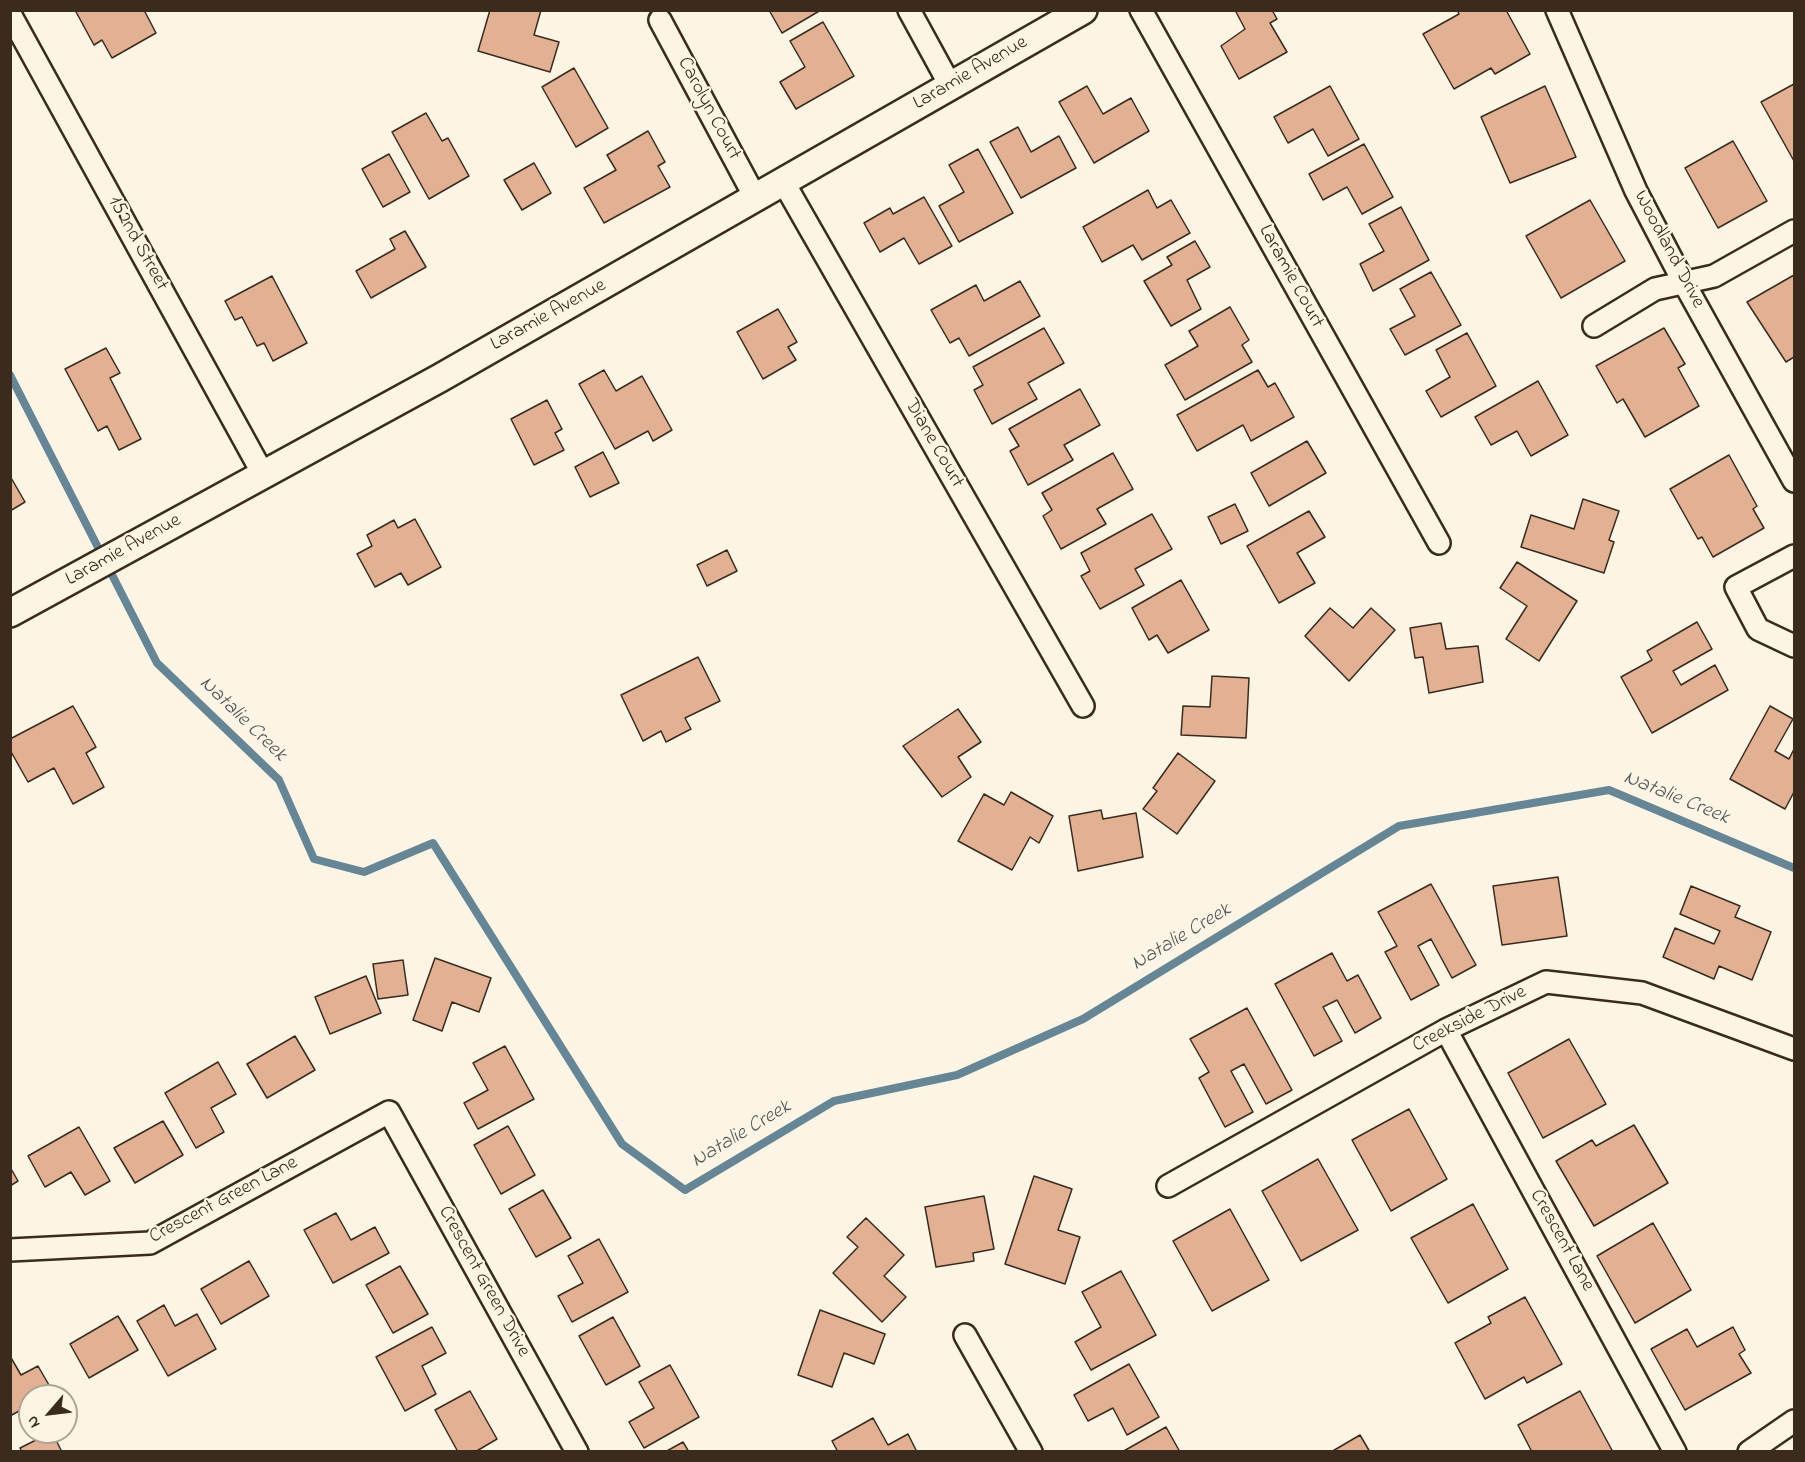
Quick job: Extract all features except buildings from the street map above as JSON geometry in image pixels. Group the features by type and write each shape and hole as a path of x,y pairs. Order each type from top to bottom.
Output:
{"street":[{"path":"909,10 950,85"},
{"name":"Laramie Avenue","path":"10,613 440,378 1083,10"},
{"name":"Laramie Court","path":"1141,10 1439,543"},
{"name":"Woodland Drive","path":"1557,10 1636,191 1794,481"},
{"name":"152nd Street","path":"10,14 263,474"},
{"name":"Carolyn Court","path":"660,20 756,199"},
{"name":"Diane Court","path":"784,183 1083,705"},
{"path":"1594,326 1655,289 1714,276 1794,231"},
{"path":"1794,556 1737,587 1758,629 1794,646"},
{"name":"Creekside Drive","path":"1168,1186 1446,1030 1545,982 1642,993 1794,1049"},
{"name":"Crescent Lane","path":"1446,1030 1675,1452"},
{"name":"Crescent Green Lane","path":"10,1250 150,1244 389,1112"},
{"name":"Crescent Green Drive","path":"389,1112 577,1452"},
{"path":"965,1335 1030,1452"},
{"path":"1749,1452 1794,1421"}],"waterway":[{"name":"Natalie Creek","path":"10,375 157,663 279,780 314,859 364,872 433,843 622,1144 685,1190 834,1101 957,1075 1083,1019 1399,826 1609,790 1794,868"}]}
